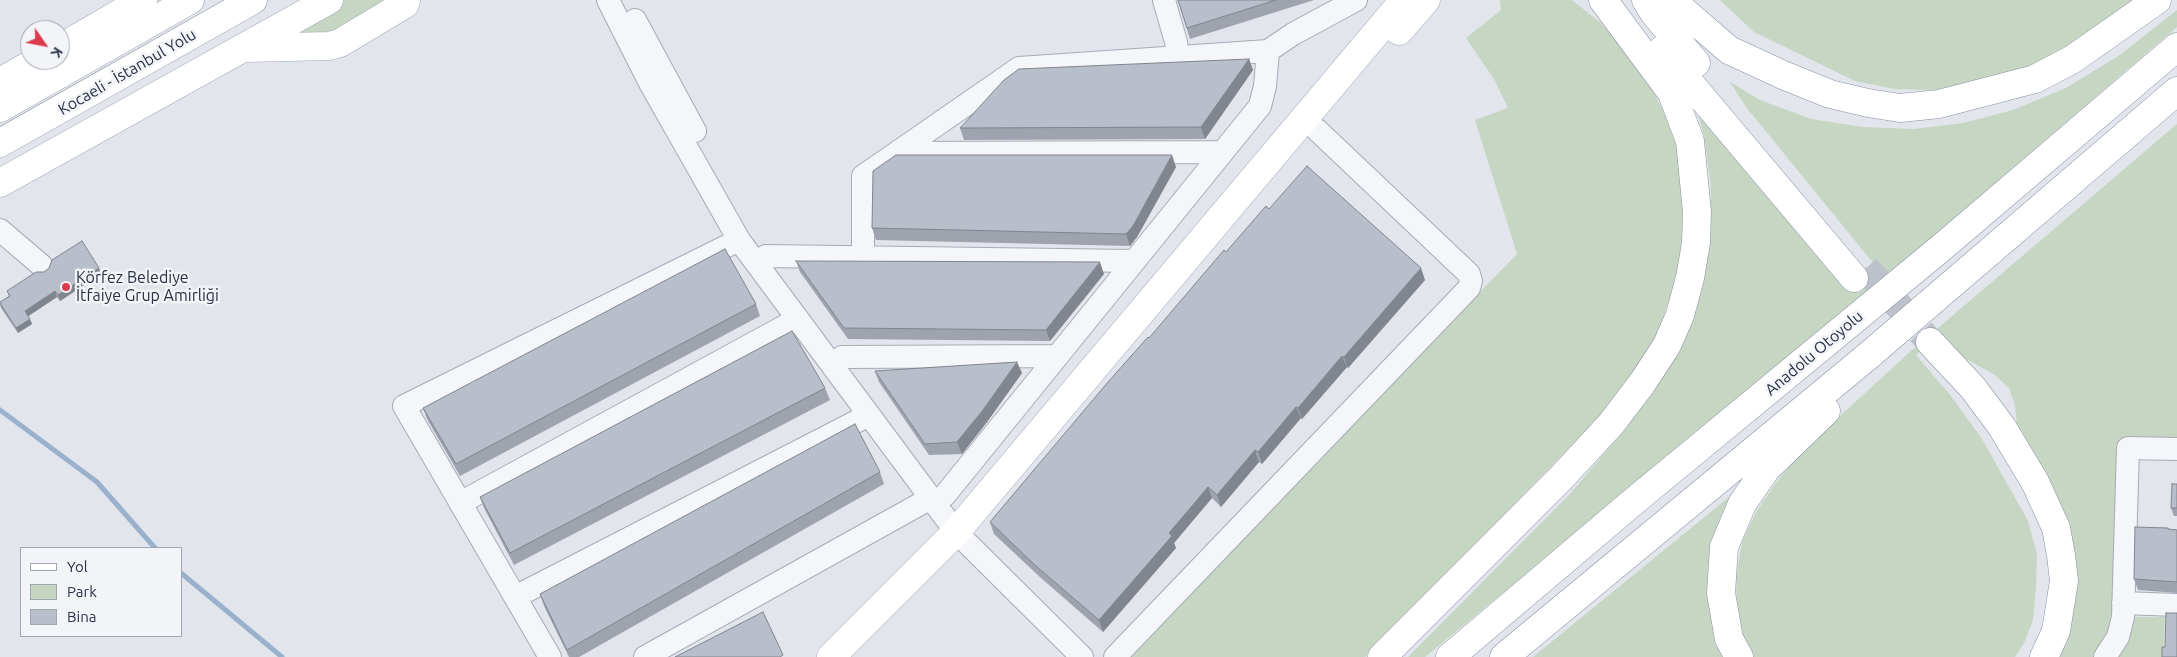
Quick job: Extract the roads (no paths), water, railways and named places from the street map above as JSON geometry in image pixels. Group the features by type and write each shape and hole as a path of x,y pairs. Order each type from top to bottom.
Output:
{"main road":[{"path":"70,42 143,0"},
{"path":"0,108 190,0"},
{"name":"Kocaeli - İstanbul Yolu","path":"0,144 253,0"},
{"path":"0,182 329,0"},
{"path":"243,48 329,46 340,43 405,4 406,0"},
{"path":"830,657 966,534 1404,0"},
{"path":"856,657 966,534 1317,130 1426,0"},
{"path":"1382,657 1561,478 1611,424 1667,344 1680,315 1690,278 1696,243 1697,212 1690,141 1672,93 1603,0"},
{"path":"1612,0 1652,38 1860,273 1646,0"},
{"path":"1672,0 1729,50 1830,94 1900,108 1939,104 2035,80 2073,59 2157,0"},
{"name":"Anadolu Otoyolu","path":"1450,657 1626,508 1934,254 2177,47"},
{"path":"0,82 21,70"},
{"path":"1504,657 1868,356 2177,91"},
{"path":"2028,657 2045,616 2049,593 2045,545 2038,523 2023,489 1991,437 1925,347 1973,388 2002,427 2035,482 2056,528 2064,581 2056,631 2044,657"},
{"path":"1739,657 1729,639 1721,593 1724,547 1742,504 1766,469 1826,412 1868,356"}],"street":[{"path":"608,0 650,83 739,240 869,415 938,497"},
{"path":"624,0 751,234 766,256 842,357 938,497 966,534 1082,657"},
{"path":"1164,0 1176,42 1178,57"},
{"path":"863,257 863,176 1019,68 1268,51 1294,34 1356,0"},
{"path":"646,657 938,497 1057,356 1260,106 1265,86 1268,51"},
{"path":"1115,657 1469,288 1471,280 1468,274 1317,130"},
{"path":"897,153 1222,152"},
{"path":"0,230 41,264"},
{"path":"550,657 404,406 739,240"},
{"path":"766,256 1134,261"},
{"path":"460,503 798,319"},
{"path":"842,357 1057,356"},
{"path":"515,598 869,415"},
{"path":"2105,657 2118,637 2123,617 2128,448 2177,449"},
{"path":"966,534 1098,657"},
{"path":"2123,603 2177,605"}],"waterway":[{"path":"0,410 97,482 154,547"},
{"path":"182,574 282,657"}],"tunnel":[{"path":"1866,268 1930,342"}],"place":[{"name":"Körfez Belediye İtfaiye Grup Amirliği","path":"66,287"}]}
